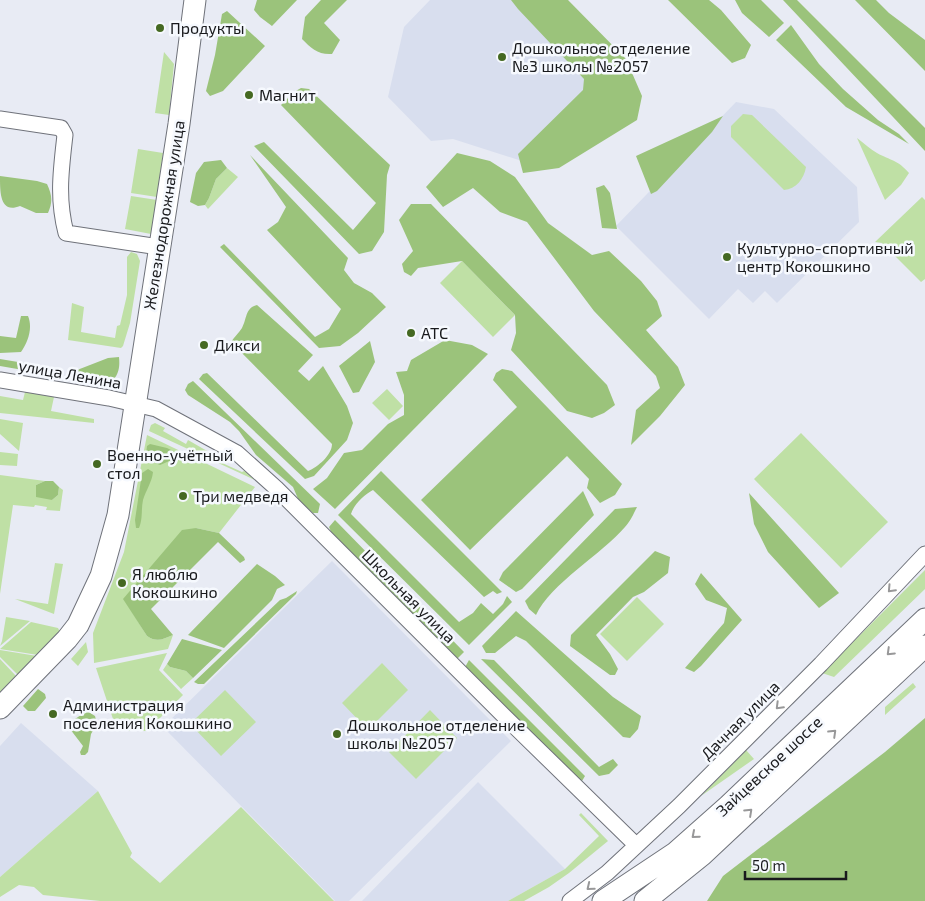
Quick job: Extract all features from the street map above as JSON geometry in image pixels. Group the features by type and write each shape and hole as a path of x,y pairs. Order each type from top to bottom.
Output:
{"street":[{"name":"Железнодорожная улица","path":"2,706 76,628 101,576 118,515 179,124 195,0"},
{"path":"0,120 61,128 65,135 60,178 60,202 66,233 159,247"},
{"name":"улица Ленина","path":"0,380 134,404"},
{"name":"Школьная улица","path":"134,404 164,412 237,453 253,466 636,845"},
{"name":"Дачная улица","path":"570,901 597,881 679,806 812,673 925,554"},
{"name":"Зайцевское шоссе","path":"603,901 675,853 728,806 925,619"},
{"name":"Зайцевское шоссе","path":"645,901 702,855 925,646"},
{"path":"625,901 675,853"}],"shaded area":[{"name":"Дошкольное отделение №3 школы №2057","path":"430,0 550,0 637,87 528,163 453,139 431,141 388,97 404,27"},
{"path":"736,102 774,109 857,187 859,222 777,303 765,291 753,303 738,289 709,319 616,226"},
{"name":"Дошкольное отделение школы №2057","path":"332,561 511,741 349,901 335,901 163,727"},
{"path":"21,723 98,791 0,877 0,746"},
{"path":"478,782 565,869 508,901 362,901"}],"green space":[{"path":"257,0 297,0 272,26 254,10"},
{"path":"321,0 347,0 324,23 340,40 332,54 319,52 302,39 305,17"},
{"path":"511,0 568,0 626,59 642,96 637,120 559,168 523,173 518,154 583,90 584,79"},
{"path":"668,0 709,0 721,10 751,45 745,58 732,63"},
{"path":"735,0 761,0 784,23 769,37 742,13"},
{"path":"783,0 797,0 925,128 925,151"},
{"path":"855,0 876,0 889,13 925,40 925,71"},
{"path":"227,11 265,46 223,91 210,96 206,91 222,14"},
{"path":"791,25 819,64 843,89 909,144 846,107 776,40"},
{"path":"164,52 174,64 169,115 155,113"},
{"path":"301,88 309,89 390,165 387,175 384,232 372,251 359,254 254,146 264,142 353,230 376,203 281,105"},
{"path":"743,114 752,115 806,167 801,179 792,188 784,190 731,137 731,126"},
{"path":"723,116 712,132 657,191 651,194 636,156"},
{"path":"857,138 872,150 905,168 909,173 901,185 885,200"},
{"path":"138,149 163,153 157,197 131,193"},
{"path":"457,153 490,161 515,177 548,223 592,255 609,251 641,281 657,301 662,316 646,330 678,367 685,385 660,416 631,445 636,410 660,388 656,376 594,311 527,222 500,212 473,188 443,207 426,187"},
{"path":"250,155 348,258 344,270 354,283 372,293 386,307 358,333 340,346 319,348 220,247 224,244 315,337 329,329 341,309 267,230 278,222 286,207"},
{"path":"221,160 227,168 216,179 205,205 198,206 190,202 196,173 204,162"},
{"path":"227,168 238,177 208,209 205,205 216,179"},
{"path":"0,176 47,184 51,198 48,213 36,213 20,206 13,208 5,205 1,195"},
{"path":"604,185 610,193 617,229 602,228 596,188"},
{"path":"131,196 157,200 151,234 125,229"},
{"path":"922,197 925,200 925,279 921,282 882,243 875,242"},
{"path":"411,204 431,204 607,385 615,405 604,413 592,418 567,411 511,350 516,333 515,315 462,261 418,268 411,276 404,272 402,264 413,251 399,220"},
{"path":"131,252 137,254 140,261 130,323 123,346 121,348 68,340 72,303 84,307 81,332 115,338 127,295 127,257"},
{"path":"462,261 515,315 493,337 440,283"},
{"path":"257,305 313,355 298,371 309,381 323,366 347,406 353,423 347,440 314,476 305,479 199,379 203,374 207,373 308,471 320,464 327,456 332,444 231,342 242,328 248,311"},
{"path":"21,316 28,316 30,325 28,339 24,348 21,352 0,353 0,336 16,338"},
{"path":"445,340 472,345 488,354 335,509 313,489 327,478 344,453 362,450 388,424 404,415 404,395 396,372 407,371 411,360"},
{"path":"370,341 375,362 359,392 353,393 339,366"},
{"path":"119,357 118,371 116,377 111,382 76,378 69,374 108,358"},
{"path":"0,359 30,364 29,371 0,366"},
{"path":"502,369 512,371 622,484 615,495 600,503 587,488 589,479 567,456 470,550 421,500 517,407 493,380 496,373"},
{"path":"193,381 320,504 318,513 313,513 299,501 293,487 256,455 230,422 188,395 185,390 188,384"},
{"path":"387,389 403,406 389,420 372,403"},
{"path":"25,392 54,397 51,411 94,419 94,423 0,413 0,396 23,400"},
{"path":"0,419 23,423 19,451 0,434"},
{"path":"155,423 165,428 163,431 186,444 188,440 221,459 220,462 242,472 244,471 256,478 257,481 149,431 151,425"},
{"path":"801,433 888,522 841,568 754,479"},
{"path":"147,435 255,487 219,533 196,528 124,599 147,636 157,640 173,635 168,649 94,663 93,633 124,552"},
{"path":"150,444 175,452 174,459 160,465 150,461 146,454 147,446"},
{"path":"0,452 18,454 17,466 0,465"},
{"path":"148,469 153,472 143,500 140,525 139,528 136,528 135,520 142,473"},
{"path":"381,471 502,592 497,594 493,591 484,597 373,490 366,494 357,503 351,514 459,622 473,613 481,603 493,614 503,604 507,596 512,602 469,645 338,515"},
{"path":"0,475 45,481 36,485 52,500 58,495 59,487 63,490 60,511 46,510 47,507 35,505 34,507 13,505 0,594"},
{"path":"45,481 53,481 59,487 58,495 52,500 36,497 36,485"},
{"path":"583,491 594,515 522,589 516,592 499,580 503,572"},
{"path":"749,493 839,593 819,608 768,552 754,524"},
{"path":"637,507 625,527 564,581 543,603 536,615 529,609 525,601 615,509"},
{"path":"335,520 464,652 456,660 332,534 329,527"},
{"path":"196,528 219,533 245,560 240,563 218,542 151,609 173,635 160,640 151,638 147,636 123,599 182,530"},
{"path":"655,551 670,557 668,573 644,592 633,597 596,635 618,669 615,675 610,675 570,646 571,635"},
{"path":"55,563 63,564 54,614 15,599 48,604"},
{"path":"257,564 285,585 277,589 272,600 224,648 188,635"},
{"path":"925,570 925,589 834,677 822,673"},
{"path":"701,573 742,620 694,672 685,668 724,623 727,608 706,600 695,584"},
{"path":"297,591 204,684 194,682 280,600"},
{"path":"637,597 664,624 627,661 600,634"},
{"path":"516,611 613,697 641,716 638,729 630,738 623,737 526,641 516,636 495,653 486,653 482,646"},
{"path":"6,617 30,621 0,646 2,641"},
{"path":"31,622 58,628 60,632 38,655 0,649"},
{"path":"182,639 222,650 193,678 186,671 170,667 167,664"},
{"path":"86,642 88,652 78,666 71,659"},
{"path":"0,650 37,656 18,675 0,657"},
{"path":"167,653 159,670 183,695 147,731 117,731 96,668"},
{"path":"0,659 16,676 0,692"},
{"path":"481,659 494,660 599,767 613,759 618,765 609,774 599,776"},
{"path":"469,660 585,776 582,781 575,777 464,669"},
{"path":"382,663 408,690 368,730 342,703"},
{"path":"167,664 170,667 186,671 193,678 181,689 163,670"},
{"path":"913,683 916,687 885,715 885,707"},
{"path":"38,689 45,694 46,698 35,711 28,711 23,706"},
{"path":"225,690 256,722 221,756 190,724"},
{"path":"430,710 457,738 416,779 389,752"},
{"path":"87,711 95,716 97,724 91,734 88,752 85,755 81,755 80,752 83,746 70,729 75,719"},
{"path":"925,718 925,901 707,901 723,876 885,752"},
{"path":"746,750 754,759 701,796"},
{"path":"98,791 132,853 130,857 160,883 241,807 334,901 100,901 43,895 34,887 19,885 0,897 0,877"},
{"path":"581,813 608,841 549,887 524,901 508,901 565,869 599,836 579,815"}],"place":[{"name":"Продукты","path":"160,28"},
{"name":"Дошкольное отделение №3 школы №2057","path":"502,57"},
{"name":"Магнит","path":"249,95"},
{"name":"Культурно-спортивный центр Кокошкино","path":"727,257"},
{"name":"АТС","path":"411,333"},
{"name":"Дикси","path":"204,345"},
{"name":"Военно-учётный стол","path":"97,464"},
{"name":"Три медведя","path":"183,496"},
{"name":"Я люблю Кокошкино","path":"122,583"},
{"name":"Администрация поселения Кокошкино","path":"53,714"},
{"name":"Дошкольное отделение школы №2057","path":"337,734"}]}
